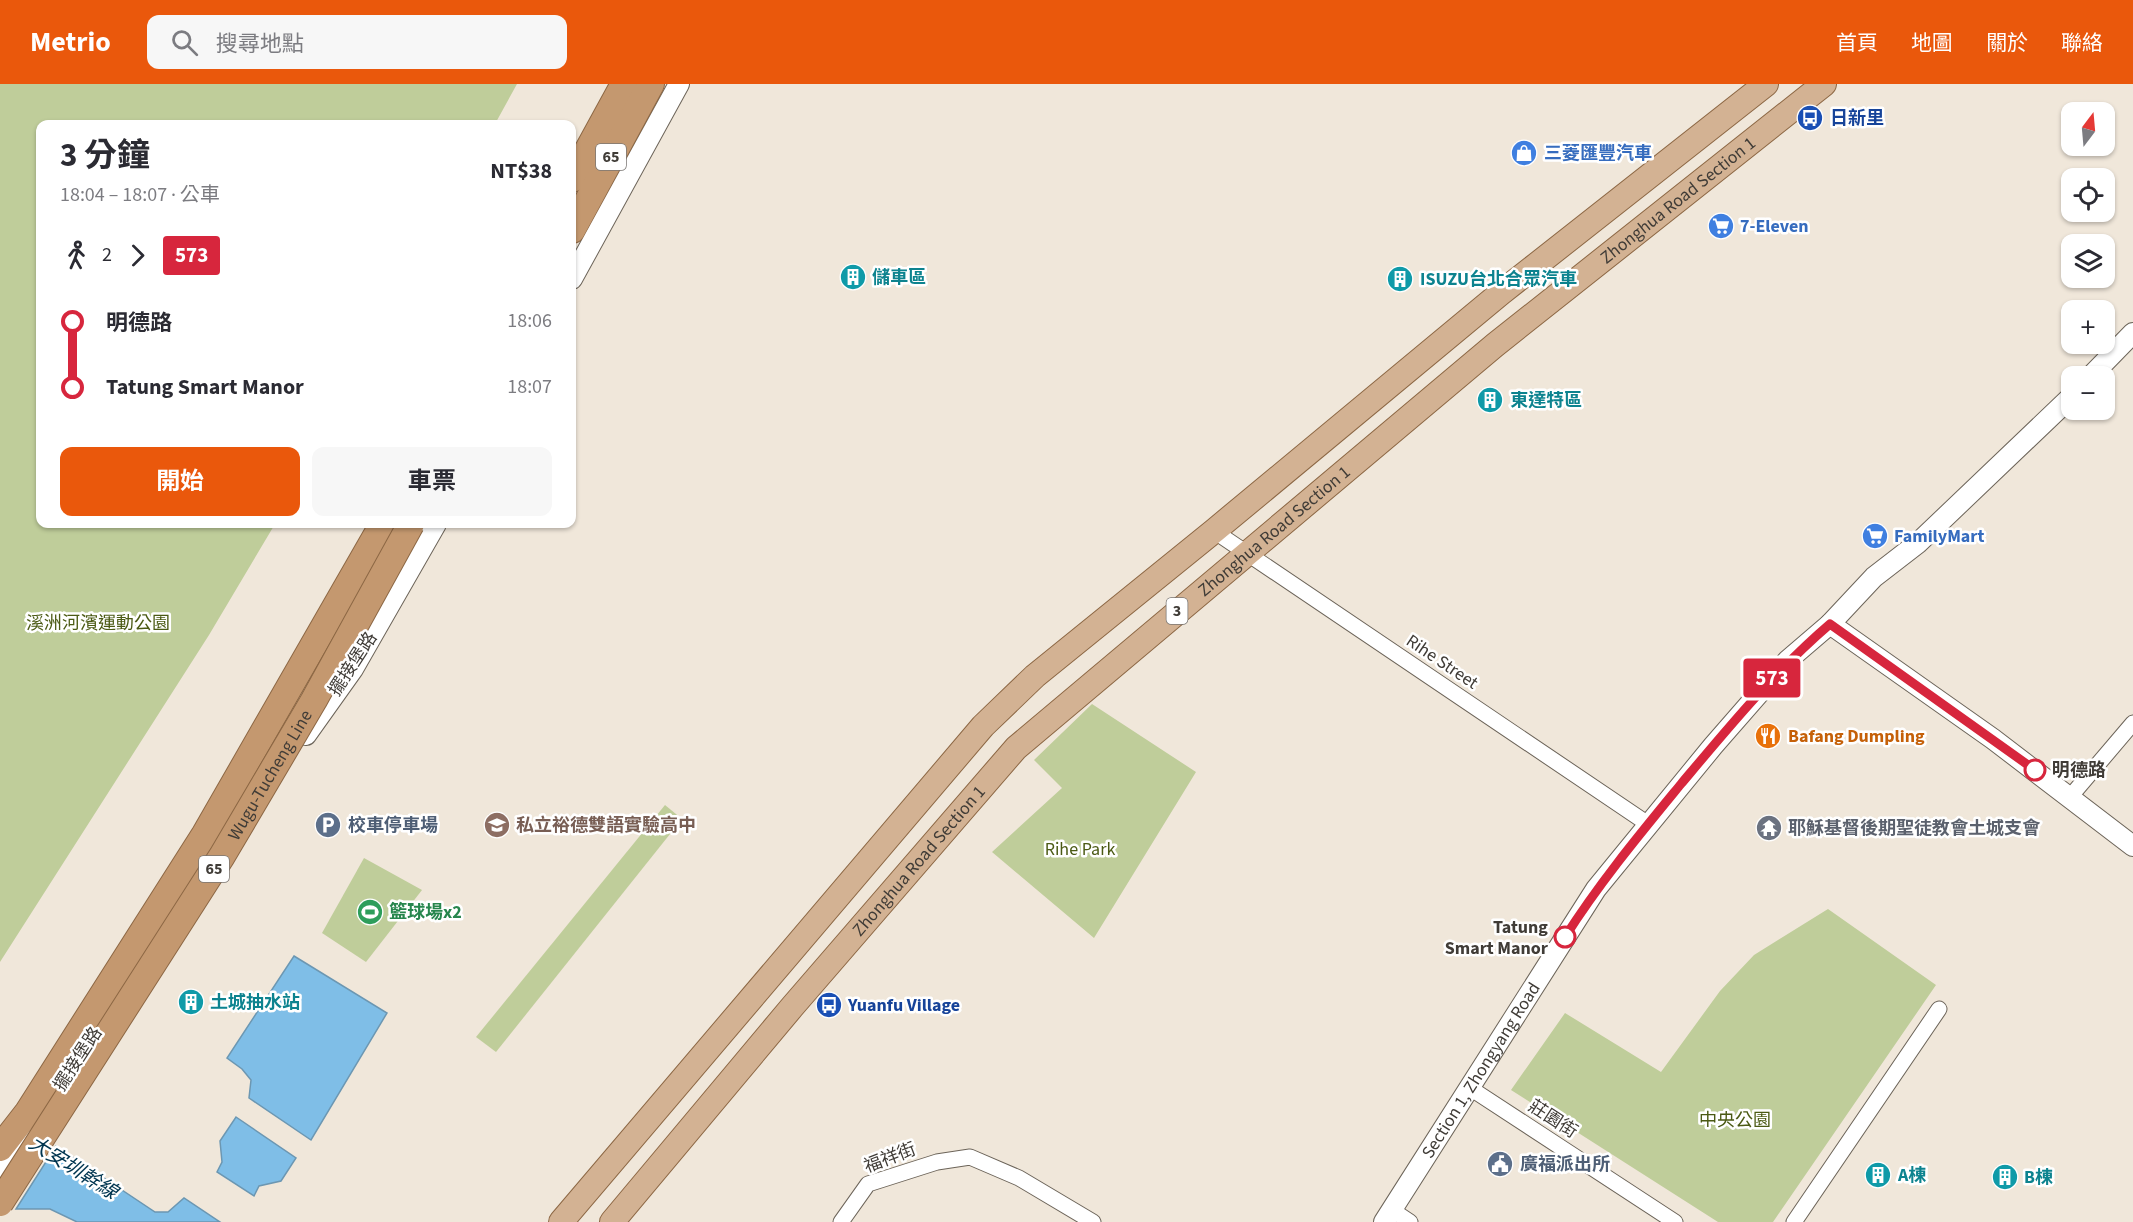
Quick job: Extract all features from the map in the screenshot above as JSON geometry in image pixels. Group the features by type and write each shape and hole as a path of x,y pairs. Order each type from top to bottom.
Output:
{"highway":[{"name":"65","path":"576,172 624,84"},
{"name":"65","path":"576,223 651,84"},
{"name":"Wugu-Tucheng Line","path":"0,1148 28,1112 205,834 381,528"},
{"name":"Wugu-Tucheng Line","path":"0,1203 222,856 314,700 409,528"}],"main road":[{"name":"Zhonghua Road Section 1","path":"561,1222 983,726 1035,676 1502,292 1766,84"},
{"name":"Zhonghua Road Section 1","path":"612,1222 792,1006 1016,748 1495,345 1824,84"}],"street":[{"path":"576,200 638,84"},
{"path":"576,272 679,84"},
{"path":"2101,366 2133,333"},
{"name":"Section 1, Zhongyang Road","path":"1388,1216 1596,889 1648,824 1788,660 1830,624 1874,577 1918,543 2061,406"},
{"name":"擺接堡路","path":"0,1174 28,1137 212,851 326,656 396,528"},
{"name":"擺接堡路","path":"212,851 296,748 353,669 434,528"},
{"name":"Rihe Street","path":"1214,531 1648,824"},
{"path":"1830,624 1993,739 2133,846"},
{"path":"2070,797 2133,723"},
{"path":"1794,1222 1939,1009"},
{"name":"莊園街","path":"1470,1088 1676,1222"},
{"name":"福祥街","path":"841,1222 868,1184 937,1162 970,1157 1019,1178 1094,1222"},
{"path":"1388,1216 1410,1222"}],"green space":[{"name":"溪洲河濱運動公園","path":"0,84 517,84 497,120 36,120 36,528 273,528 209,635 0,962"},
{"name":"Rihe Park","path":"1092,704 1196,772 1094,938 992,852 1062,788 1034,760"},
{"path":"665,805 682,819 496,1052 476,1037"},
{"name":"籃球場x2","path":"364,858 422,890 366,962 322,933"},
{"name":"中央公園","path":"1828,909 1936,985 1773,1222 1718,1222 1511,1090 1565,1013 1661,1072 1720,991 1754,955"}],"water":[{"path":"294,956 387,1013 311,1140 249,1098 251,1080 242,1069 227,1058"},
{"path":"236,1117 296,1158 281,1181 259,1186 254,1196 217,1172 222,1162 220,1141"},
{"name":"大安圳幹線","path":"56,1146 155,1212 168,1212 184,1198 220,1222 77,1222 50,1209 16,1209"}],"bus line":[{"name":"573","path":"1565,937 1596,889 1713,746 1788,660 1830,624 2035,770"}],"place":[{"name":"日新里","path":"1810,118"},
{"name":"三菱匯豐汽車","path":"1524,153"},
{"name":"7-Eleven","path":"1721,226"},
{"name":"儲車區","path":"853,277"},
{"name":"ISUZU台北合眾汽車","path":"1400,279"},
{"name":"東達特區","path":"1490,400"},
{"name":"FamilyMart","path":"1875,536"},
{"name":"Bafang Dumpling","path":"1768,736"},
{"name":"明德路","path":"2035,770"},
{"name":"校車停車場","path":"328,825"},
{"name":"私立裕德雙語實驗高中","path":"497,825"},
{"name":"耶穌基督後期聖徒教會土城支會","path":"1769,828"},
{"name":"籃球場x2","path":"370,912"},
{"name":"Tatung Smart Manor","path":"1565,937"},
{"name":"土城抽水站","path":"191,1002"},
{"name":"Yuanfu Village","path":"829,1005"},
{"name":"廣福派出所","path":"1500,1164"},
{"name":"A棟","path":"1878,1175"},
{"name":"B棟","path":"2005,1177"}]}
